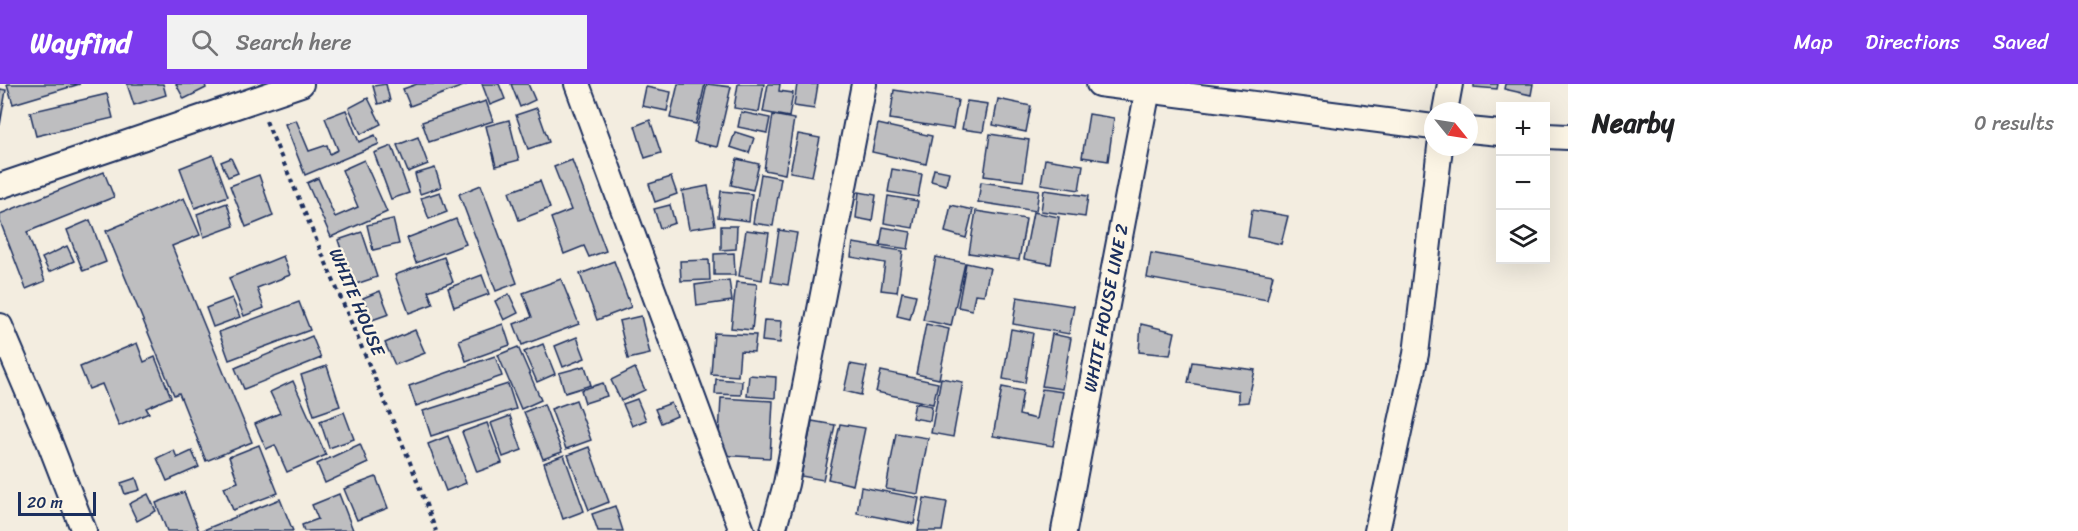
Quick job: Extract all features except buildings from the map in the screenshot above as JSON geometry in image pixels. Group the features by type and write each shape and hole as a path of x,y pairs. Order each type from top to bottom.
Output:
{"street":[{"path":"0,186 301,84"},
{"path":"577,84 742,531"},
{"path":"773,531 786,484 864,84"},
{"path":"1099,84 1148,88 1424,126"},
{"path":"1447,102 1450,84"},
{"name":"WHITE HOUSE LINE 2","path":"1064,531 1148,88"},
{"path":"1478,131 1496,133"},
{"path":"1550,136 1568,137"},
{"path":"1377,531 1416,354 1439,156"},
{"path":"0,326 84,531"}],"path":[{"name":"WHITE HOUSE","path":"257,99 408,457 436,531"}]}
